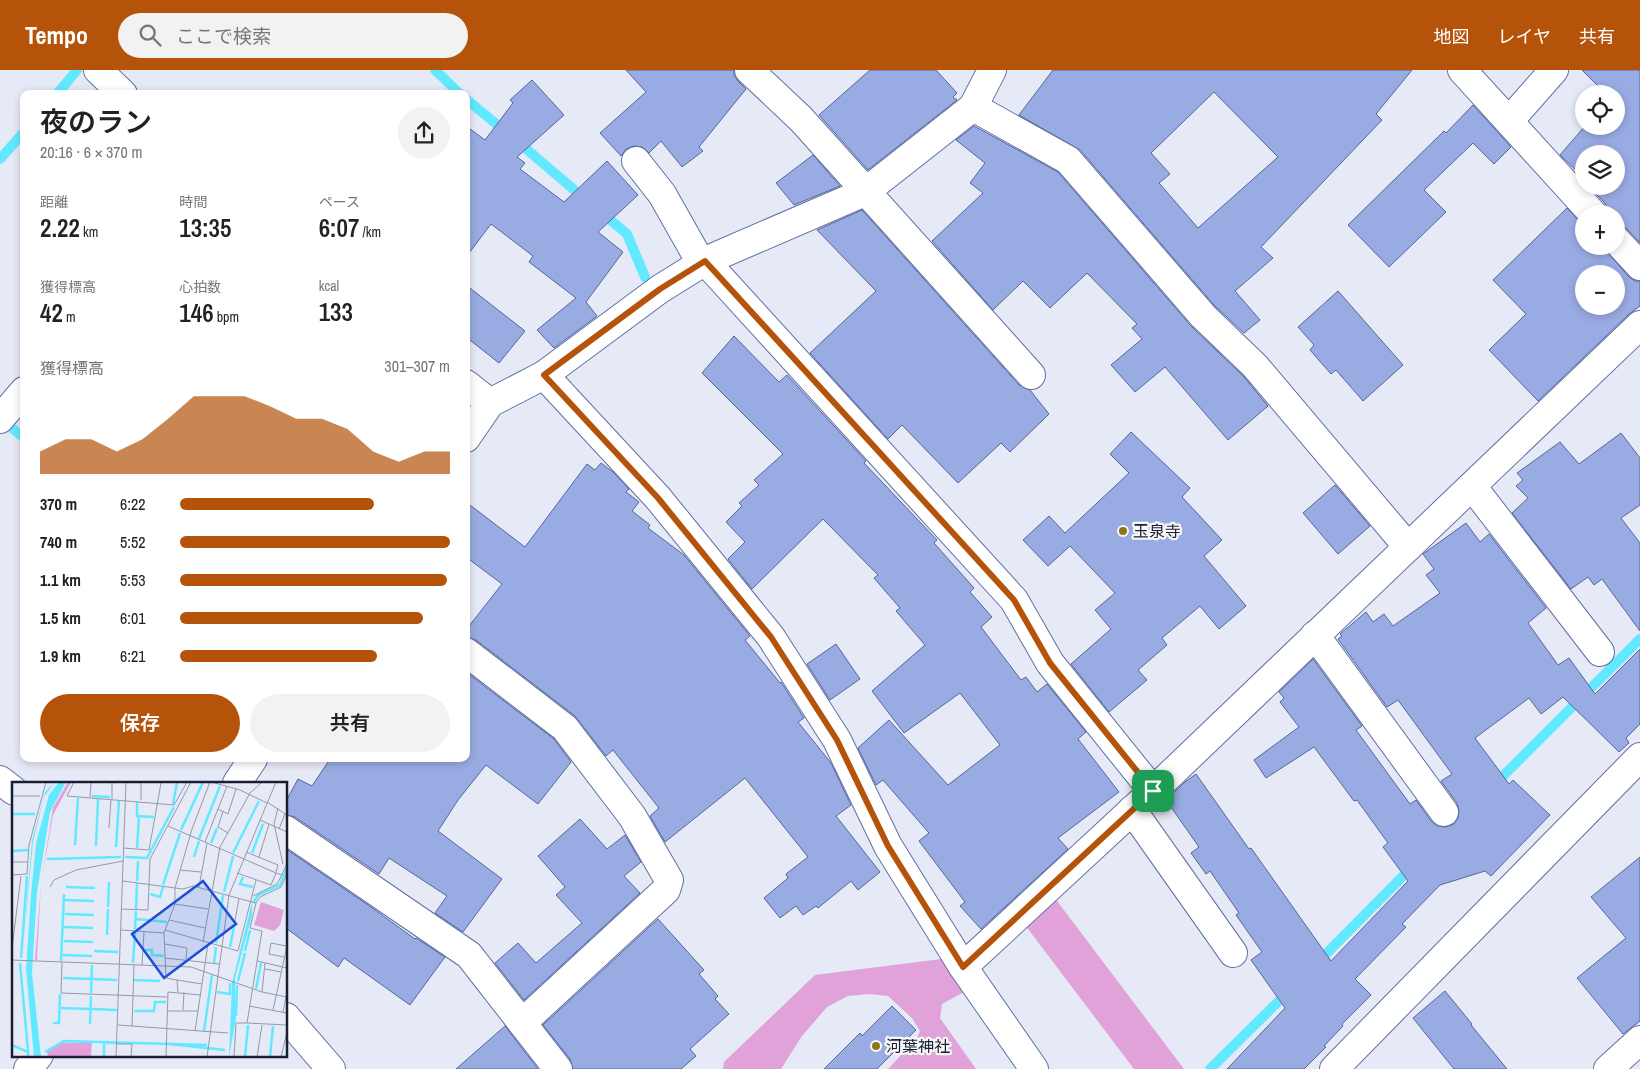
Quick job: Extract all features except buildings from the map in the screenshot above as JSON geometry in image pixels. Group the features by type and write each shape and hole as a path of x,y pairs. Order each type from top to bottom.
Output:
{"street":[{"path":"98,70 119,90"},
{"path":"749,70 801,119 1031,375"},
{"path":"470,432 490,403 544,375 660,289 703,262 865,192 973,107 992,70"},
{"path":"1462,70 1584,205"},
{"path":"1509,121 1554,70"},
{"path":"973,107 1068,160 1203,316 1255,366 1408,547"},
{"path":"636,161 662,194 703,262 1014,600 1050,663 1153,791"},
{"path":"1625,250 1640,266"},
{"path":"963,967 1153,791 1640,325"},
{"path":"544,375 658,498 771,637 837,740 888,846 1022,1064"},
{"path":"470,387 490,403"},
{"path":"0,419 20,396"},
{"path":"1472,486 1600,652"},
{"path":"1315,636 1444,812"},
{"path":"470,655 565,728 632,816 668,880 666,890 522,1023"},
{"path":"1334,1069 1640,757"},
{"path":"239,782 252,762"},
{"path":"0,780 12,789"},
{"path":"1132,810 1233,953"},
{"path":"288,831 469,956 558,1069"},
{"path":"288,1019 330,1069"},
{"path":"1608,1069 1640,1040"},
{"path":"28,1069 38,1056"}],"shaded area":[{"path":"1054,897 1184,1069 1134,1069 1025,925"},
{"path":"941,959 964,992 942,1004 940,1018 976,1069 888,1069 917,1038 920,1031 912,1018 888,996 869,994 848,996 827,1007 802,1036 781,1069 723,1069 724,1062 815,975"}],"waterway":[{"path":"60,90 77,70"},
{"path":"435,70 456,90"},
{"path":"470,102 506,132"},
{"path":"0,159 20,136"},
{"path":"517,141 586,200"},
{"path":"601,212 627,234 645,277"},
{"path":"12,428 20,435"},
{"path":"1494,785 1640,639"},
{"path":"1318,962 1413,866"},
{"path":"1210,1069 1288,992"}],"place":[{"name":"玉泉寺","path":"1123,531"},
{"name":"河葉神社","path":"876,1046"}],"route":[{"path":"705,261 1014,600 1050,663 1153,791 963,967 888,846 837,740 771,637 658,498 544,375 660,289 705,261"}]}
